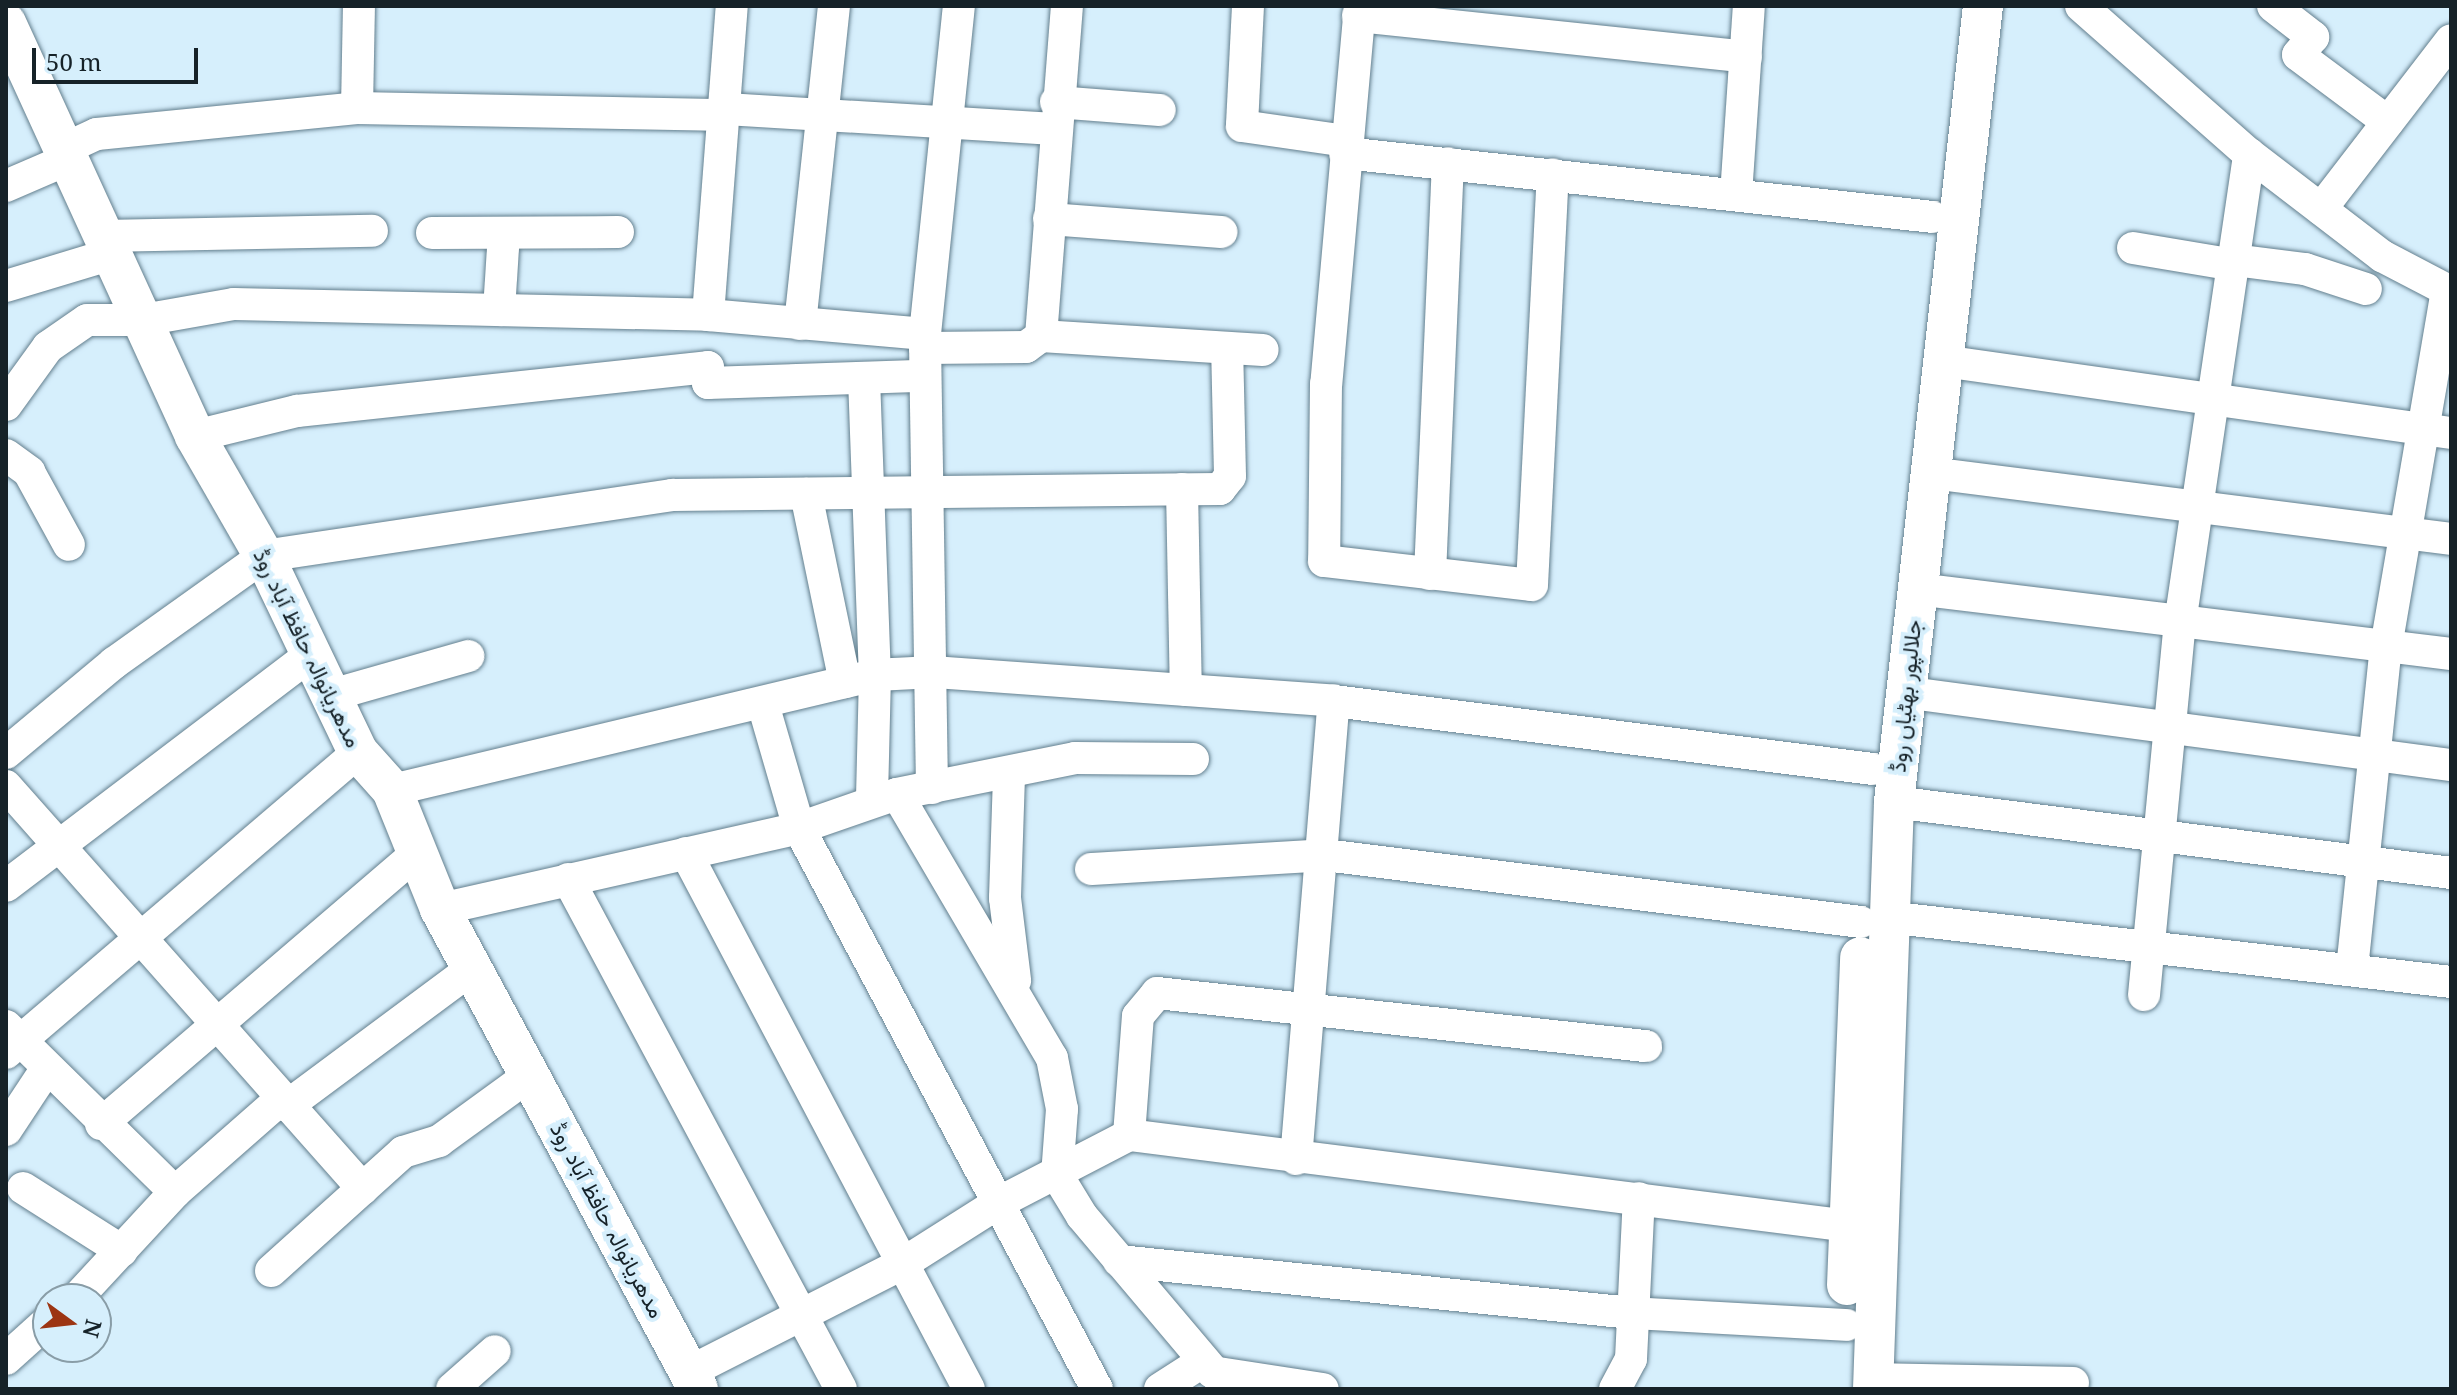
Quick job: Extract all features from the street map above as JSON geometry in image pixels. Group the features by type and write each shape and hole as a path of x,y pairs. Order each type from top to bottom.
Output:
{"main road":[{"name":"جلالپور بھٹیاں روڈ","path":"1864,1386 1874,919 1873,769 1955,6"},
{"name":"جلالپور بھٹیاں روڈ","path":"1864,1386 1847,1325 1848,1226 1874,919 1894,802 1903,692 1931,473 1983,6"},
{"name":"مدھریانوالہ حافظ آباد روڈ","path":"6,23 14,63 108,245 195,436 264,556 308,657 358,752 392,790 440,909 693,1380"}],"street":[{"path":"357,108 359,6"},
{"path":"708,315 732,6"},
{"path":"800,324 834,6"},
{"path":"932,788 934,672 925,493 925,353 959,6"},
{"path":"1041,336 1055,115 1067,6"},
{"path":"1248,6 1242,126 1345,147 1448,163 1933,217"},
{"path":"1736,195 1749,6"},
{"path":"2081,6 2249,154 2382,256 2449,292 2435,431 2404,533 2386,647 2352,969"},
{"path":"2273,6 2313,37 2298,55 2388,122"},
{"path":"1553,175 1532,585 1430,574 1320,556 1345,147 1359,11 1746,57"},
{"path":"2321,209 2451,40"},
{"path":"6,186 97,134 357,108 715,115 726,109 948,122 1160,110"},
{"path":"2144,995 2180,623 2249,154"},
{"path":"1430,574 1448,163"},
{"path":"1049,219 1222,232"},
{"path":"6,286 108,245 372,231"},
{"path":"432,233 618,232"},
{"path":"499,310 504,233"},
{"path":"2133,248 2305,269 2366,289"},
{"path":"6,405 67,329 87,320 143,320 234,304 708,315 800,324 925,353 1026,347 1041,336 1263,350"},
{"path":"6,753 114,663 264,556 672,495 1220,489 1230,476 1227,348"},
{"path":"195,436 297,411 708,367 708,383 864,378 925,353"},
{"path":"1943,361 2214,396 2435,431"},
{"path":"860,678 864,378"},
{"path":"6,455 29,472 69,545"},
{"path":"1931,473 2451,539"},
{"path":"1182,489 1186,690"},
{"path":"806,494 860,678 884,797 1015,984 1052,1058 1062,1109 1057,1175 1119,1261 1214,1374"},
{"path":"1917,589 2451,654"},
{"path":"328,696 468,656"},
{"path":"6,886 44,851 61,847 308,657"},
{"path":"392,790 763,704 860,678 934,672 1334,701 1873,769"},
{"path":"1903,692 2451,765"},
{"path":"1296,1159 1325,855 1334,701"},
{"path":"763,704 799,828 1097,1389"},
{"path":"175,1192 11,1040 146,939 358,752"},
{"path":"440,909 799,828 884,797 1009,776 1075,758 1193,759"},
{"path":"1009,776 1005,898 1015,984"},
{"path":"6,786 146,939 216,1026 363,1189"},
{"path":"1894,802 2451,873"},
{"path":"686,853 969,1389"},
{"path":"101,1124 416,854"},
{"path":"1091,869 1325,855 2451,982"},
{"path":"568,879 841,1389"},
{"path":"91,1283 175,1192 284,1103 473,968"},
{"path":"1129,1135 1138,1016 1157,993 1646,1046"},
{"path":"6,1130 45,1071"},
{"path":"271,1271 403,1152 439,1141 530,1075"},
{"path":"693,1380 800,1316 902,1264 998,1203 1129,1135 1296,1159 1639,1198 1848,1226"},
{"path":"23,1188 122,1251"},
{"path":"1615,1389 1631,1359 1639,1198"},
{"path":"1119,1261 1632,1313 1847,1325"},
{"path":"6,1359 32,1335"},
{"path":"452,1389 495,1351"},
{"path":"1160,1389 1214,1374 1323,1389"},
{"path":"1864,1386 2073,1383"}]}
